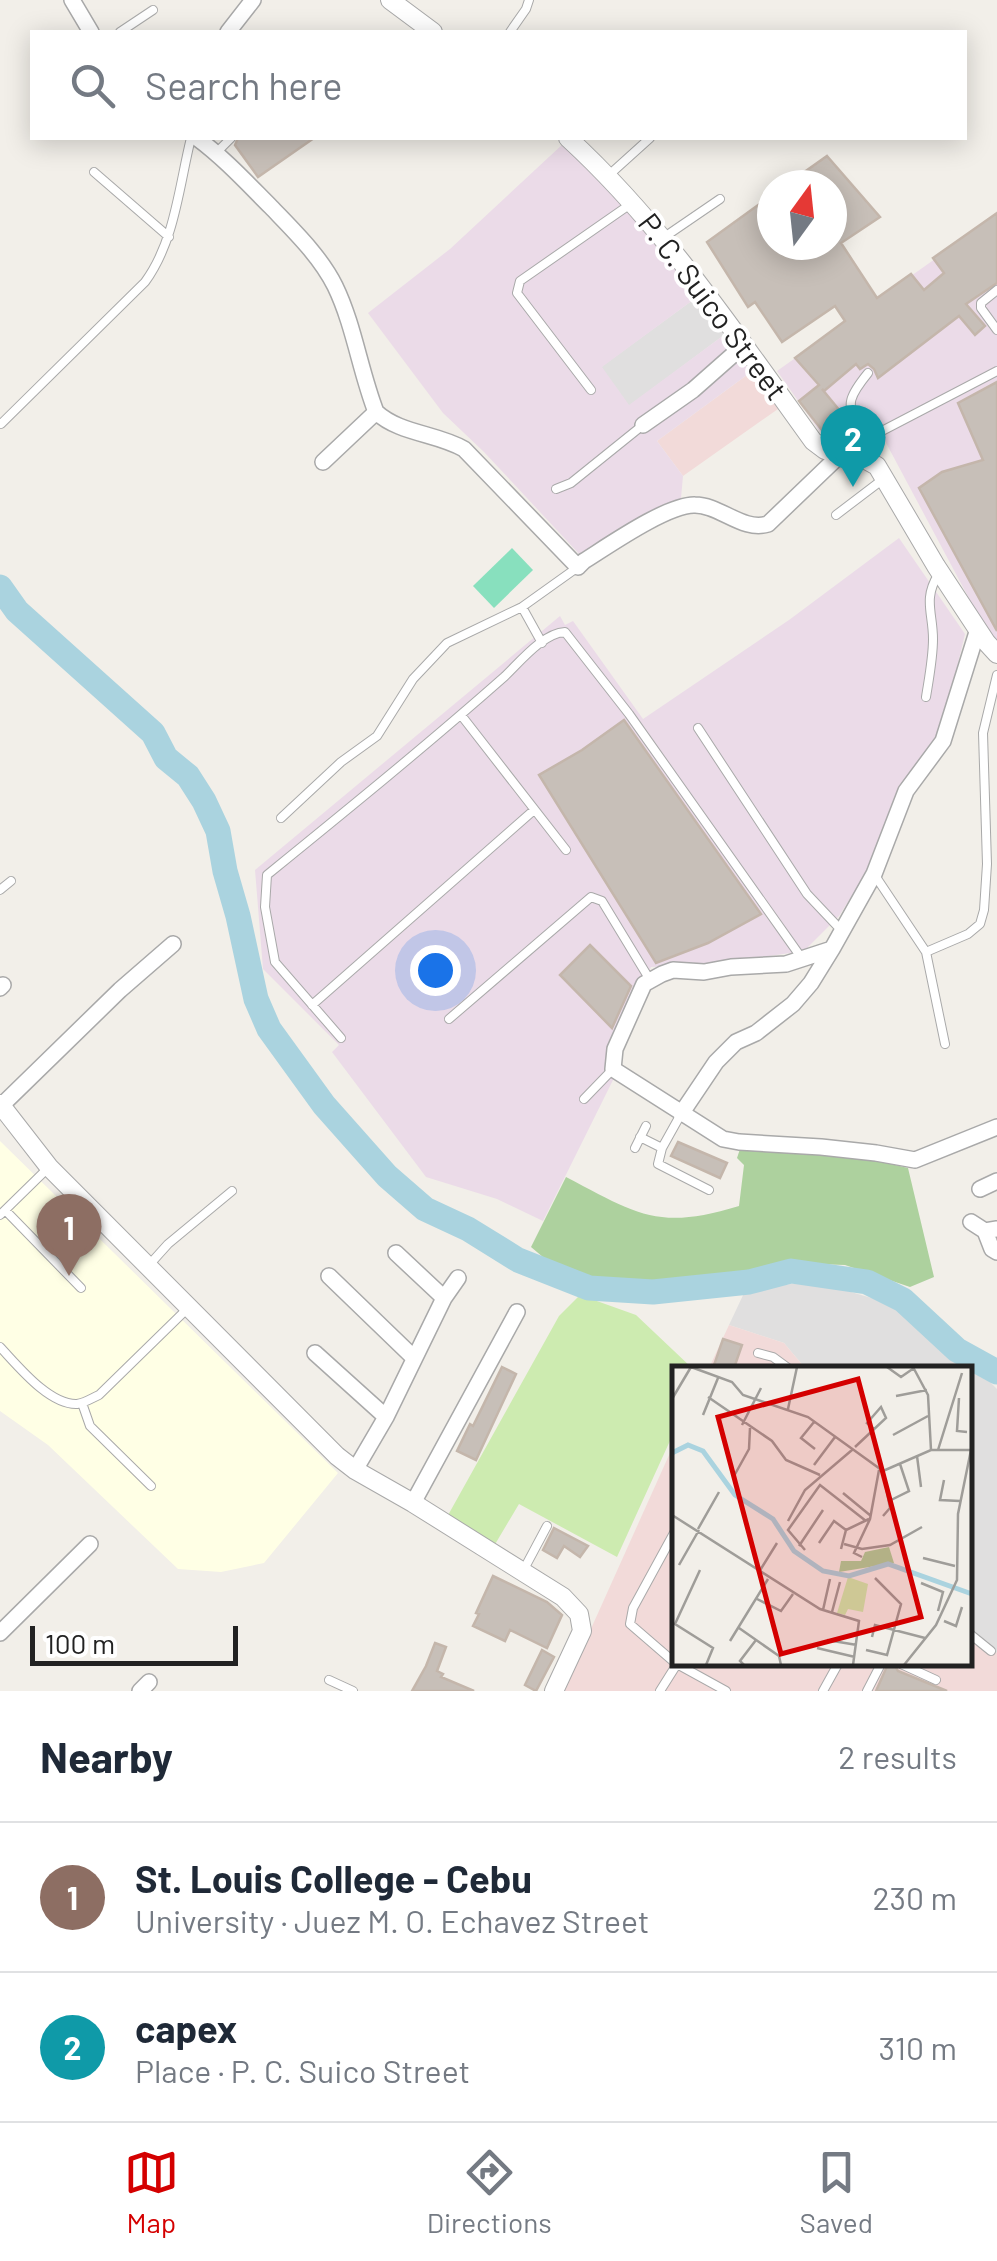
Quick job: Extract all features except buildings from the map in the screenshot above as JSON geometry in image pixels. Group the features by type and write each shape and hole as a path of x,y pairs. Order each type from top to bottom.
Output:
{"street":[{"path":"72,0 90,30"},
{"path":"230,30 253,0"},
{"path":"390,0 430,30"},
{"path":"197,140 216,152 301,238 334,286 376,412 394,425 464,448 578,567 630,533 682,506 698,504 754,527 768,524 852,451"},
{"name":"P. C. Suico Street","path":"570,140 663,238 813,442 824,450 852,451 878,466 940,572 997,654"},
{"path":"643,425 744,345"},
{"path":"322,462 376,412"},
{"path":"681,1114 716,1062 736,1042 793,1004 832,949 874,874 906,791 944,740 978,629"},
{"path":"173,944 1,1105 49,1167 338,1456 355,1470 523,1570 576,1608 582,1631 554,1691"},
{"path":"832,949 786,964 717,971 673,970 650,980 644,984 615,1049 613,1069 723,1139 740,1142 821,1146 915,1160 997,1127"},
{"path":"980,1188 997,1181"},
{"path":"984,1227 992,1249 997,1252"},
{"path":"396,1254 444,1298"},
{"path":"329,1276 414,1358"},
{"path":"355,1470 458,1278"},
{"path":"413,1502 517,1312"},
{"path":"315,1353 386,1416"},
{"path":"0,1632 90,1544"}],"lane":[{"path":"511,30 529,0"},
{"path":"123,30 153,10"},
{"path":"1,424 154,270 168,237 193,140"},
{"path":"216,152 230,140"},
{"path":"608,176 648,140"},
{"path":"94,172 168,237"},
{"path":"663,238 720,199"},
{"path":"592,390 517,292 520,281 632,202"},
{"path":"997,290 980,303 997,330"},
{"path":"852,451 997,371"},
{"path":"852,451 857,429 850,401 852,392 868,373"},
{"path":"556,489 571,482 643,425"},
{"path":"836,515 886,478"},
{"path":"281,818 341,762 377,736 412,678 447,643 522,607 578,567"},
{"path":"926,697 933,644 928,599 940,572"},
{"path":"522,607 542,643"},
{"path":"341,1038 275,962 266,907 267,875 556,633 565,632 629,714 802,960"},
{"path":"926,952 968,934 980,924 984,910 992,863 983,733 997,676"},
{"path":"461,715 566,850"},
{"path":"698,728 807,894 842,931"},
{"path":"312,1006 534,810"},
{"path":"874,874 926,952 945,1044"},
{"path":"0,890 11,880"},
{"path":"448,1019 590,897 602,901 650,980"},
{"path":"584,1099 613,1069"},
{"path":"681,1114 662,1148 658,1164 709,1190"},
{"path":"635,1148 646,1126"},
{"path":"640,1137 662,1148"},
{"path":"49,1167 2,1212 81,1288"},
{"path":"149,1266 168,1244 232,1191"},
{"path":"0,1347 50,1394 82,1404 100,1395 188,1308"},
{"path":"758,1353 785,1366"},
{"path":"82,1404 90,1426 151,1486"},
{"path":"523,1570 547,1526"},
{"path":"672,1537 633,1608 630,1624 672,1660"},
{"path":"972,1635 992,1650"},
{"path":"660,1691 674,1666"},
{"path":"681,1666 726,1691"},
{"path":"824,1691 837,1666"},
{"path":"867,1691 880,1666"},
{"path":"905,1666 936,1680"},
{"path":"329,1680 353,1691"}],"shaded area":[{"path":"564,143 644,229 697,297 602,367 629,405 724,335 751,372 657,441 683,476 681,498 582,557 443,413 368,313 450,249"},
{"path":"997,215 997,644 988,634 877,426 830,446 777,371"},
{"path":"697,297 724,335 629,406 601,367"},
{"path":"751,372 778,409 683,476 657,441"},
{"path":"899,538 965,634 942,730 894,798 870,867 839,916 804,951 704,965 651,967 604,1070 614,1078 543,1221 497,1199 426,1177 332,1052 339,1045 263,969 255,870 560,616 565,625 573,621 643,719 789,620"},
{"path":"0,1141 338,1473 264,1563 221,1572 178,1569 48,1445 0,1411"},
{"path":"804,1282 902,1307 949,1358 964,1366 803,1366 784,1343 729,1325 745,1291"},
{"path":"729,1325 784,1343 803,1366 710,1366"},
{"path":"972,1371 997,1389 997,1653 972,1632"},
{"path":"672,1448 672,1666 972,1666 972,1632 997,1653 997,1691 563,1691"}],"green space":[{"path":"512,548 533,570 494,608 473,586"},
{"path":"740,1149 842,1155 908,1168 934,1277 910,1287 845,1265 787,1263 744,1276 682,1284 615,1285 592,1282 550,1263 531,1247 566,1177 649,1215 688,1217 739,1206 744,1165 737,1158"},
{"path":"580,1295 636,1315 690,1366 672,1366 672,1436 617,1557 519,1504 494,1546 447,1517 559,1316"}],"waterway":[{"path":"0,587 17,611 153,733 166,758 188,776 218,831 256,999 269,1029 324,1105 387,1176 425,1209 468,1229 518,1260 589,1288 653,1292 749,1282 791,1271 867,1282 903,1300 957,1350 997,1372"}],"place":[{"name":"capex","path":"853,487"},
{"name":"St. Louis College - Cebu","path":"69,1276"}]}
